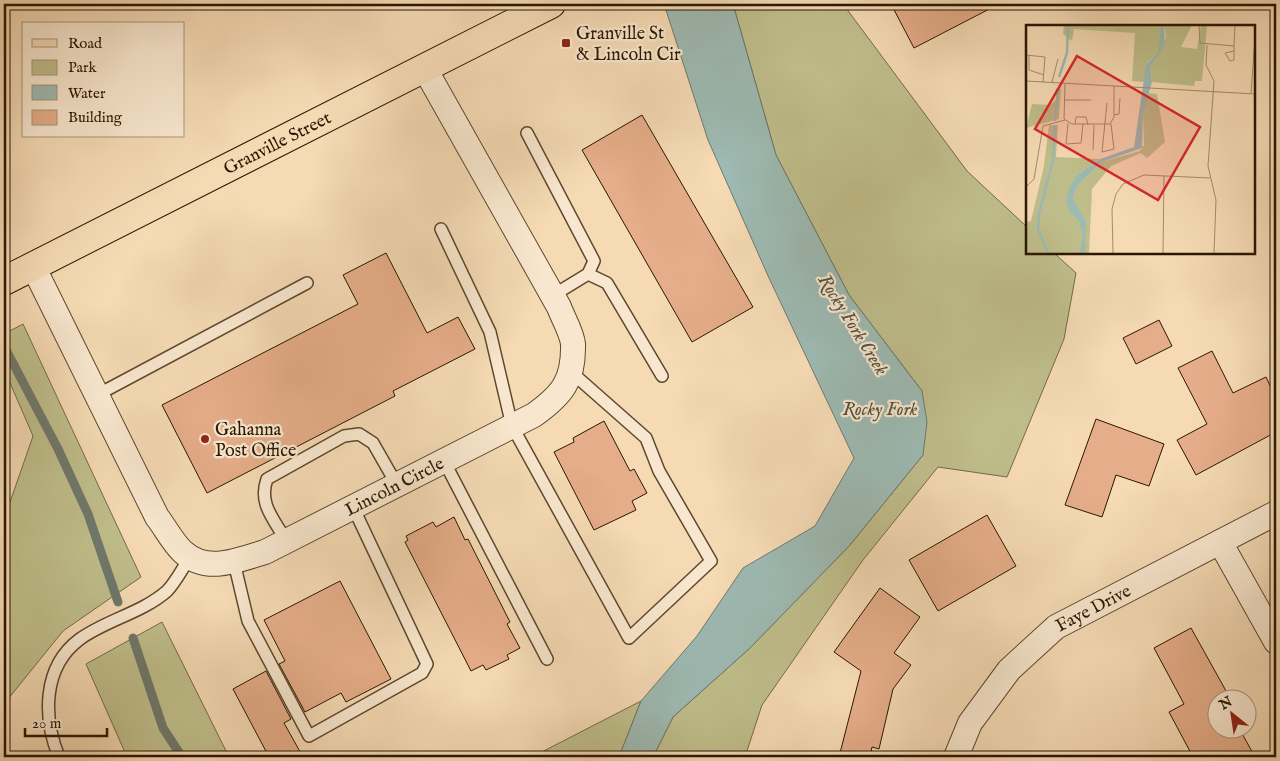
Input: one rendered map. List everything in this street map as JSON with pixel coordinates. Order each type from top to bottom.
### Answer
[{"type":"main road","name":"Granville Street","points":[[4,281],[551,4]]},
{"type":"street","name":"Lincoln Circle","points":[[33,266],[157,516],[183,552],[201,562],[223,565],[265,552],[287,542],[512,426],[553,401],[568,383],[573,343],[552,296],[425,69]]},
{"type":"street","name":"Faye Drive","points":[[956,757],[970,723],[1009,670],[1056,627],[1276,513]]},
{"type":"street","points":[[1220,542],[1276,642]]},
{"type":"lane","points":[[527,133],[594,261],[588,274],[552,296]]},
{"type":"lane","points":[[441,229],[490,332],[512,426],[629,638],[711,561],[660,471],[646,438],[570,371]]},
{"type":"lane","points":[[588,274],[607,283],[662,376]]},
{"type":"lane","points":[[97,395],[307,283]]},
{"type":"lane","points":[[287,542],[266,505],[262,492],[267,479],[344,436],[359,434],[373,443],[397,484]]},
{"type":"lane","points":[[444,461],[547,660]]},
{"type":"lane","points":[[234,562],[248,621],[309,736],[422,673],[427,664],[353,508]]},
{"type":"lane","points":[[59,757],[54,745],[47,701],[56,666],[80,639],[133,612],[167,590],[191,556]]},
{"type":"green space","points":[[733,4],[843,4],[967,171],[1026,226],[1026,254],[1055,254],[1076,273],[1064,339],[1007,477],[938,467],[863,560],[762,705],[745,757],[653,757],[673,717],[750,648],[850,545],[923,455],[922,391],[849,295],[776,155]]},
{"type":"green space","points":[[23,324],[141,577],[63,631],[4,704],[4,507],[9,505],[33,436],[4,369],[4,334]]},
{"type":"green space","points":[[162,622],[229,757],[127,757],[86,664]]},
{"type":"green space","points":[[641,701],[619,757],[532,757]]},
{"type":"water","name":"Rocky Fork","points":[[664,4],[733,4],[776,155],[849,295],[922,391],[927,422],[923,455],[850,545],[750,648],[673,717],[653,757],[619,757],[641,701],[697,636],[743,568],[815,526],[854,458],[769,278],[708,140]]},
{"type":"building","points":[[891,4],[999,4],[914,48]]},
{"type":"building","points":[[642,115],[753,307],[692,342],[582,150]]},
{"type":"building","points":[[386,253],[427,333],[458,317],[475,349],[393,391],[395,396],[207,493],[162,405],[358,304],[343,275]]},
{"type":"building","points":[[1159,320],[1172,346],[1136,364],[1123,338]]},
{"type":"building","points":[[1212,351],[1233,393],[1266,377],[1276,398],[1276,432],[1196,475],[1177,440],[1207,424],[1178,368]]},
{"type":"building","points":[[1096,419],[1164,444],[1149,486],[1116,475],[1102,517],[1065,505]]},
{"type":"building","points":[[604,421],[630,471],[634,469],[647,493],[632,501],[636,510],[594,530],[554,452],[574,442],[573,438]]},
{"type":"building","points":[[987,515],[1016,566],[938,611],[909,560]]},
{"type":"building","points":[[454,517],[465,540],[468,539],[510,622],[507,624],[520,648],[507,655],[509,659],[486,670],[483,665],[471,671],[405,542],[408,540],[406,536],[433,522],[436,527]]},
{"type":"building","points":[[340,581],[391,679],[346,702],[341,693],[305,712],[279,664],[285,661],[264,620]]},
{"type":"building","points":[[880,588],[920,617],[894,653],[911,665],[893,689],[879,749],[872,747],[870,757],[839,757],[861,671],[834,652]]},
{"type":"building","points":[[1191,628],[1224,688],[1208,688],[1208,738],[1245,738],[1255,757],[1193,757],[1169,712],[1184,704],[1154,648]]},
{"type":"building","points":[[266,671],[291,719],[284,723],[303,757],[269,757],[233,689]]},
{"type":"waterway","points":[[4,346],[58,449],[88,514],[118,602]]},
{"type":"waterway","points":[[133,638],[163,728],[182,757]]},
{"type":"place","name":"Granville St & Lincoln Cir","points":[[566,43]]},
{"type":"place","name":"Gahanna Post Office","points":[[205,439]]},
{"type":"water label","name":"Rocky Fork Creek","points":[[854,324]]}]
